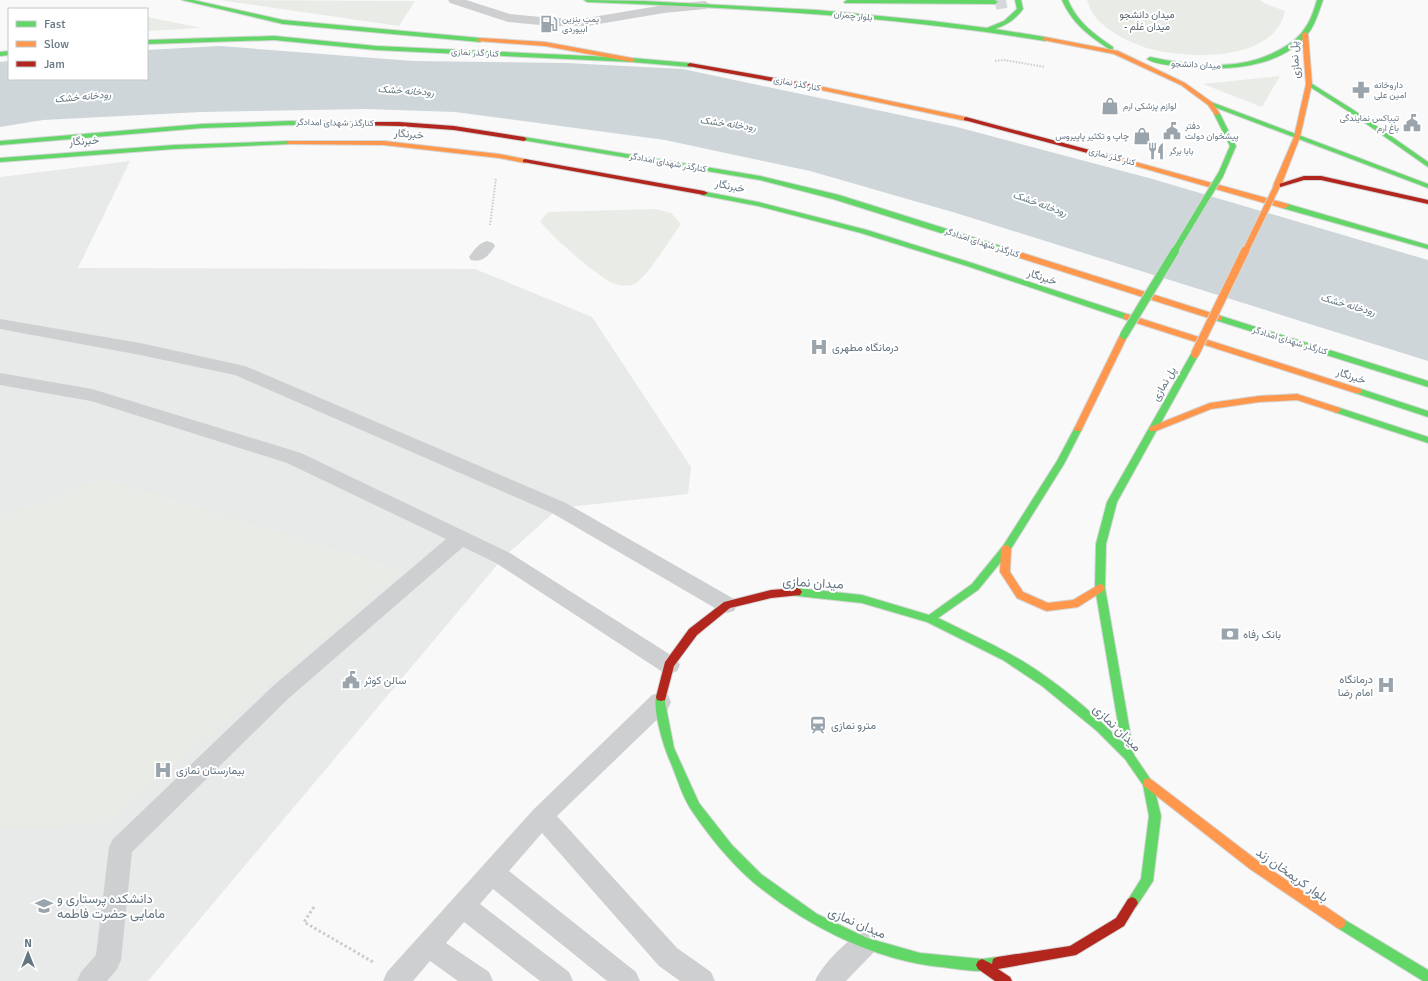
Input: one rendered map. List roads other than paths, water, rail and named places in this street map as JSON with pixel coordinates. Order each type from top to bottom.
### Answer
[{"type":"main road","points":[[185,0],[283,22],[423,36],[545,44],[632,60]]},
{"type":"main road","name":"بلوار چمران","points":[[587,0],[710,5],[829,14],[989,29],[1116,52]]},
{"type":"main road","name":"میدان دانشجو","points":[[1065,1],[1069,12],[1086,30],[1116,52],[1168,64],[1202,67],[1234,66],[1265,60],[1285,51],[1305,34],[1320,0]]},
{"type":"main road","points":[[839,1],[891,3],[995,2]]},
{"type":"main road","points":[[989,29],[1008,23],[1015,16],[1019,4]]},
{"type":"main road","name":"پل نمازی","points":[[1129,756],[1100,588],[1101,544],[1112,502],[1195,354],[1277,186],[1297,137],[1309,84],[1305,34]]},
{"type":"main road","name":"کنار گذر نمازی","points":[[148,42],[274,38],[376,48],[632,60],[689,65],[742,73],[939,112],[1179,174],[1428,247]]},
{"type":"main road","points":[[1116,52],[1184,84],[1211,104],[1428,186]]},
{"type":"main road","points":[[1309,84],[1350,110],[1428,165]]},
{"type":"main road","points":[[930,619],[975,587],[1006,549],[1061,462],[1124,335],[1221,174],[1233,146],[1227,131],[1211,104]]},
{"type":"main road","name":"کنارگذر شهدای امدادگر","points":[[0,143],[202,126],[288,123],[398,124],[454,128],[583,148],[760,178],[836,197],[1428,384]]},
{"type":"main road","name":"خبرنگار","points":[[0,160],[174,147],[270,143],[384,143],[499,156],[778,208],[874,236],[1428,414]]},
{"type":"main road","points":[[1277,186],[1304,178],[1321,178],[1428,202]]},
{"type":"main road","points":[[1153,429],[1210,406],[1258,398],[1296,398],[1428,440]]},
{"type":"main road","points":[[1006,549],[1004,572],[1020,595],[1047,607],[1075,604],[1100,588]]},
{"type":"main road","name":"میدان نمازی","points":[[797,592],[862,599],[930,619],[1007,657],[1046,683],[1101,728],[1129,756],[1148,783],[1155,816],[1148,882],[1120,922],[1072,951],[982,965],[920,959],[865,943],[813,918],[758,878],[728,849],[695,806],[670,748],[660,702],[669,665],[693,632],[727,605],[771,594],[797,592]]},
{"type":"main road","name":"بلوار کریمخان زند","points":[[1148,783],[1254,865],[1323,913],[1428,978]]},
{"type":"main road","points":[[982,965],[1006,981]]},
{"type":"lane","points":[[454,0],[508,18],[551,22],[588,22],[664,9],[710,5]]},
{"type":"lane","points":[[0,324],[140,349],[239,370],[559,508],[727,605]]},
{"type":"lane","points":[[0,379],[92,395],[294,458],[503,558],[669,665]]},
{"type":"lane","points":[[90,981],[108,960],[121,848],[281,692],[460,538]]},
{"type":"lane","points":[[400,980],[428,945],[542,816],[660,702]]},
{"type":"lane","points":[[542,816],[668,957],[702,981]]},
{"type":"lane","points":[[492,873],[626,981]]},
{"type":"lane","points":[[463,906],[560,981]]},
{"type":"lane","points":[[828,981],[865,943]]},
{"type":"lane","points":[[428,945],[480,981]]},
{"type":"water","name":"رودخانه خشک","points":[[220,46],[413,61],[567,63],[683,69],[957,127],[1149,178],[1428,260],[1428,361],[956,213],[810,171],[665,140],[455,112],[365,109],[201,112],[43,120],[0,127],[0,62],[8,61],[8,80],[148,80],[148,50]]},
{"type":"tunnel","points":[[995,2],[1006,0]]},
{"type":"place","name":"پمپ بنزین ابیوردی","points":[[549,24]]},
{"type":"place","name":"داروخانه امین علی","points":[[1361,90]]},
{"type":"place","name":"لوازم پزشکی ارم","points":[[1110,106]]},
{"type":"place","name":"تیپاکس نمایندگی باغ ارم","points":[[1412,123]]},
{"type":"place","name":"دفتر پیشخوان دولت","points":[[1172,131]]},
{"type":"place","name":"چاپ و تکثیر پاپیروس","points":[[1142,136]]},
{"type":"place","name":"بابا برگر","points":[[1156,151]]},
{"type":"place","name":"درمانگاه مطهری","points":[[819,347]]},
{"type":"place","name":"بانک رفاه","points":[[1230,634]]},
{"type":"place","name":"سالن کوثر","points":[[351,680]]},
{"type":"place","name":"درمانگاه امام رضا","points":[[1386,685]]},
{"type":"place","name":"مترو نمازی","points":[[818,725]]},
{"type":"place","name":"بیمارستان نمازی","points":[[163,770]]},
{"type":"place","name":"دانشکده پرستاری و مامایی حضرت فاطمه","points":[[44,906]]},
{"type":"district","name":"میدان دانشجو - میدان عَلَم","points":[[1147,20]]}]
